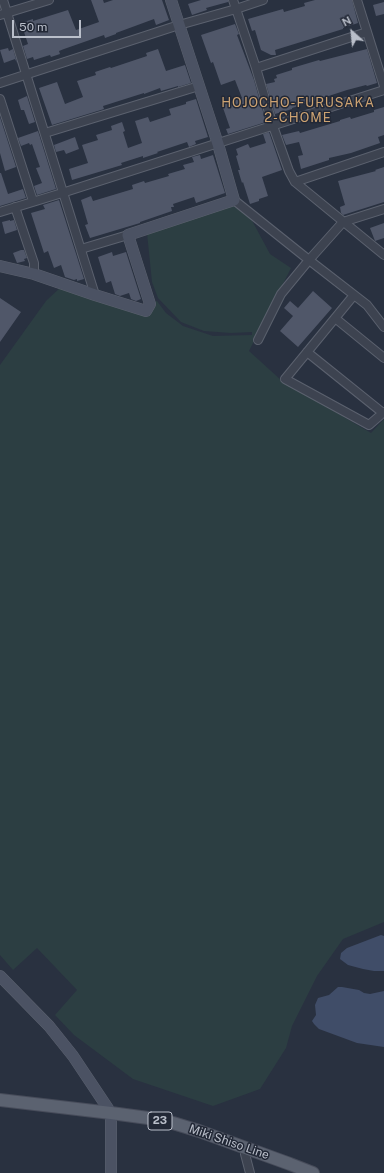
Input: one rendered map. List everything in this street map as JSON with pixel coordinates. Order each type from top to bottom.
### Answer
[{"type":"main road","name":"Miki Shiso Line","points":[[0,1100],[111,1113],[174,1123],[313,1173]]},
{"type":"street","points":[[3,0],[4,14],[26,74],[95,295]]},
{"type":"street","points":[[4,14],[49,0]]},
{"type":"street","points":[[171,0],[218,144],[234,200],[367,305],[384,327]]},
{"type":"street","points":[[233,0],[256,68],[273,126],[289,171],[295,182],[384,255]]},
{"type":"street","points":[[0,83],[179,25],[263,0]]},
{"type":"street","points":[[357,0],[384,86]]},
{"type":"street","points":[[256,68],[367,32]]},
{"type":"street","points":[[45,133],[199,86]]},
{"type":"street","points":[[0,212],[218,144],[384,90]]},
{"type":"street","points":[[0,99],[33,201]]},
{"type":"street","points":[[295,182],[384,152]]},
{"type":"street","points":[[81,249],[128,236],[234,200]]},
{"type":"street","points":[[15,207],[34,263],[34,274]]},
{"type":"street","points":[[258,340],[281,294],[343,222],[384,209]]},
{"type":"street","points":[[0,266],[34,274],[146,311],[150,304],[128,236]]},
{"type":"street","points":[[307,352],[384,413],[369,425],[285,379],[307,352],[354,295]]},
{"type":"street","points":[[335,318],[384,358]]},
{"type":"street","points":[[0,976],[54,1032],[73,1056],[111,1113],[111,1173]]},
{"type":"street","points":[[247,1148],[245,1154],[250,1173]]},
{"type":"shaded area","points":[[231,205],[249,215],[270,254],[291,268],[249,351],[281,380],[371,433],[384,419],[384,922],[343,939],[317,976],[292,1026],[286,1048],[260,1089],[213,1106],[133,1079],[74,1035],[55,1015],[77,990],[37,948],[13,970],[0,955],[0,365],[46,301],[63,285],[147,308],[157,301],[166,313],[183,326],[213,336],[252,335],[252,332],[231,333],[204,331],[181,322],[158,298],[152,282],[147,233]]},
{"type":"water","points":[[381,935],[384,936],[384,971],[374,971],[348,965],[340,959],[341,953],[347,948]]},
{"type":"water","points":[[338,987],[359,990],[370,994],[384,991],[384,1047],[357,1043],[319,1029],[314,1024],[312,1021],[316,1015],[315,1005],[318,998],[329,995]]},
{"type":"building","points":[[91,0],[103,0],[104,3],[113,0],[162,0],[169,20],[156,25],[154,19],[105,38],[104,35],[64,49],[59,51],[60,54],[51,57],[50,55],[34,60],[33,57],[27,59],[23,46],[28,44],[21,23],[33,19],[33,21],[68,10],[76,30],[99,22]]},
{"type":"building","points":[[201,0],[228,0],[228,2],[206,8],[207,10],[192,15],[188,4]]},
{"type":"building","points":[[315,0],[352,0],[358,23],[275,50],[276,55],[271,55],[261,50],[255,30],[252,31],[248,19],[283,9],[284,12],[305,6],[304,3]]},
{"type":"building","points":[[384,2],[384,14],[376,16],[373,5]]},
{"type":"building","points":[[235,24],[239,34],[237,35],[254,80],[266,122],[228,134],[226,129],[230,128],[222,105],[242,98],[235,80],[221,85],[201,35]]},
{"type":"building","points":[[8,48],[9,51],[13,49],[17,63],[15,59],[4,63],[0,50]]},
{"type":"building","points":[[158,49],[166,71],[185,65],[191,83],[161,91],[160,88],[103,106],[104,109],[52,125],[39,88],[57,82],[65,104],[83,97],[77,81],[96,75],[95,72],[147,56],[146,53]]},
{"type":"building","points":[[367,49],[377,83],[347,90],[275,114],[266,84],[275,82],[274,79],[277,78],[276,75],[292,70],[292,68],[319,60]]},
{"type":"building","points":[[27,96],[35,122],[29,124],[24,110],[21,110],[18,100]]},
{"type":"building","points":[[196,99],[208,137],[195,141],[196,144],[189,147],[187,142],[143,158],[143,156],[121,163],[122,165],[72,180],[69,169],[88,163],[82,145],[98,140],[96,135],[112,130],[111,126],[122,122],[125,131],[123,132],[128,148],[142,143],[135,121],[148,117],[150,122],[171,115],[169,109],[186,104],[186,102]]},
{"type":"building","points":[[384,107],[384,135],[378,137],[380,143],[351,153],[329,158],[329,160],[301,169],[298,156],[303,155],[299,142],[286,145],[282,135],[299,131],[300,133],[350,117],[351,119],[374,112],[374,110]]},
{"type":"building","points":[[0,117],[16,167],[5,171],[0,153]]},
{"type":"building","points":[[38,131],[56,189],[37,195],[34,186],[42,183],[36,168],[40,167],[32,144],[30,145],[29,143],[21,146],[18,138]]},
{"type":"building","points":[[269,132],[282,170],[262,177],[268,196],[250,204],[238,170],[240,170],[236,156],[238,155],[236,149],[248,144],[250,148],[266,143],[263,134]]},
{"type":"building","points":[[75,137],[79,149],[66,154],[64,150],[56,152],[54,145]]},
{"type":"building","points":[[200,155],[201,159],[213,155],[225,193],[196,203],[194,197],[173,204],[174,207],[171,207],[172,211],[140,223],[90,238],[85,225],[88,224],[81,200],[91,196],[93,201],[133,189],[132,185],[144,181],[145,183],[169,176],[168,174],[185,169],[183,165],[194,162],[192,157]]},
{"type":"building","points":[[384,167],[384,202],[343,215],[340,207],[345,205],[338,181],[376,171],[375,170]]},
{"type":"building","points":[[0,173],[8,194],[23,189],[26,198],[0,206]]},
{"type":"building","points":[[59,200],[84,279],[77,281],[77,279],[74,280],[65,277],[61,265],[54,268],[48,251],[44,253],[31,213],[45,209],[43,205]]},
{"type":"building","points":[[14,220],[17,230],[5,234],[2,222]]},
{"type":"building","points":[[384,223],[384,238],[375,241],[370,228]]},
{"type":"building","points":[[24,250],[27,258],[24,259],[25,261],[17,263],[13,253]]},
{"type":"building","points":[[112,252],[113,256],[126,252],[141,299],[136,301],[131,299],[129,293],[120,296],[115,294],[111,281],[106,283],[98,257]]},
{"type":"building","points":[[313,291],[332,308],[298,347],[280,331],[293,316],[284,308],[290,301],[298,308]]},
{"type":"building","points":[[0,298],[21,312],[0,342]]},
{"type":"district","name":"HOJOCHO-FURUSAKA 2-CHOME","points":[[298,110]]}]
